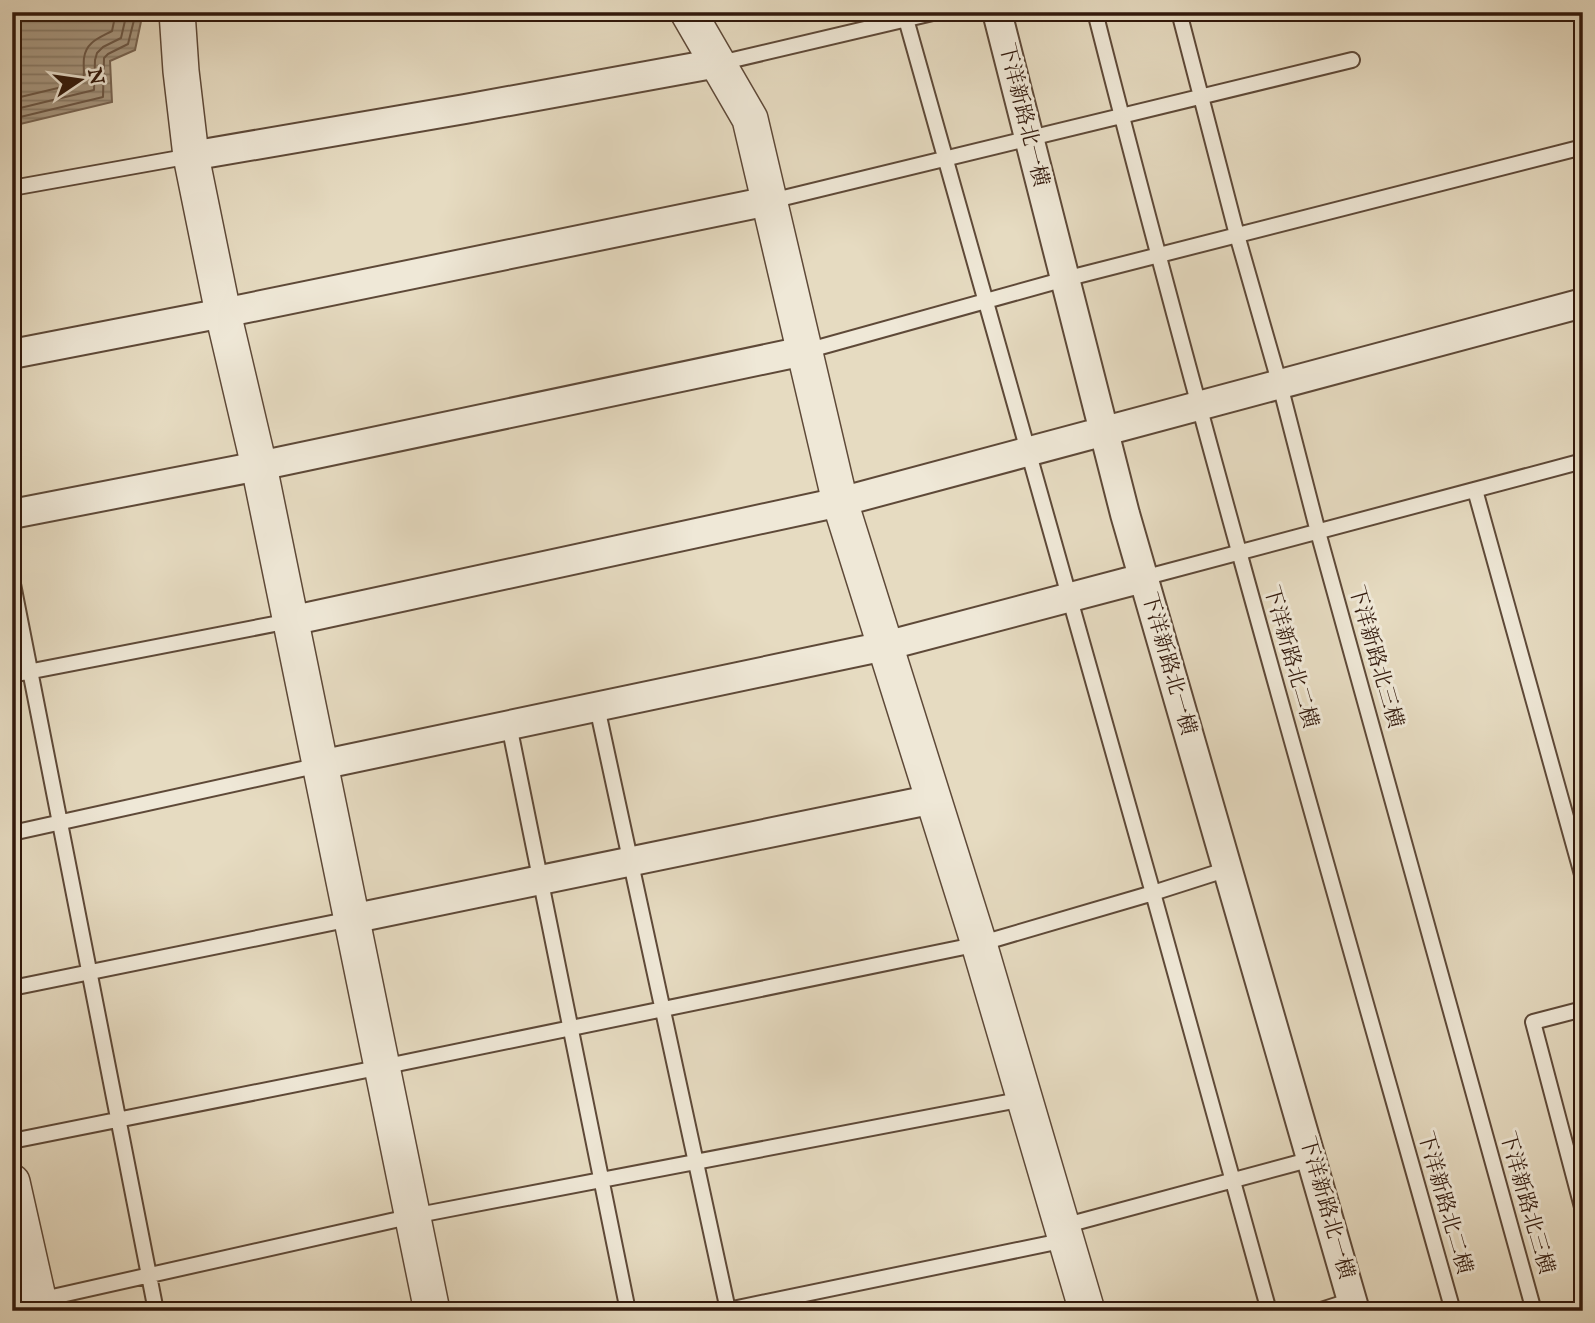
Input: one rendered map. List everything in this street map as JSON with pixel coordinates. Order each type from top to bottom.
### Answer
[{"type":"street","points":[[177,12],[191,156],[258,466],[432,1311]]},
{"type":"street","name":"下洋新路北一横","points":[[997,12],[1125,514],[1353,1306]]},
{"type":"street","points":[[695,17],[750,119],[840,502],[979,944],[1087,1311]]},
{"type":"street","points":[[191,156],[718,64]]},
{"type":"street","points":[[12,354],[769,201]]},
{"type":"street","points":[[290,621],[840,502],[1583,303]]},
{"type":"street","points":[[12,514],[258,466],[804,351]]},
{"type":"street","points":[[320,765],[885,646],[1143,578]]},
{"type":"street","points":[[351,919],[934,799]]},
{"type":"street","points":[[12,1182],[40,1305]]},
{"type":"lane","points":[[718,64],[905,16],[937,12]]},
{"type":"lane","name":"下洋新路北二横","points":[[1095,12],[1199,407],[1453,1311]]},
{"type":"lane","name":"下洋新路北三横","points":[[1179,12],[1318,532],[1534,1311]]},
{"type":"lane","points":[[905,16],[1269,1311]]},
{"type":"lane","points":[[769,201],[1352,60]]},
{"type":"lane","points":[[804,351],[1065,279],[1583,147]]},
{"type":"lane","points":[[12,188],[191,156]]},
{"type":"lane","points":[[1143,578],[1583,461]]},
{"type":"lane","points":[[1475,490],[1583,878]]},
{"type":"lane","points":[[12,579],[156,1311]]},
{"type":"lane","points":[[12,675],[290,621]]},
{"type":"lane","points":[[597,707],[726,1310],[1065,1233],[1234,1180],[1312,1159]]},
{"type":"lane","points":[[509,725],[628,1311]]},
{"type":"lane","points":[[12,832],[320,765]]},
{"type":"lane","points":[[12,1141],[979,944],[1228,869]]},
{"type":"lane","points":[[12,988],[351,919]]},
{"type":"lane","points":[[1583,1009],[1533,1022],[1583,1210]]},
{"type":"lane","points":[[40,1305],[149,1275],[412,1216],[1025,1099]]},
{"type":"lane","points":[[1318,1311],[1353,1306]]},
{"type":"water","points":[[12,12],[143,12],[135,50],[110,61],[112,102],[12,126]]}]
